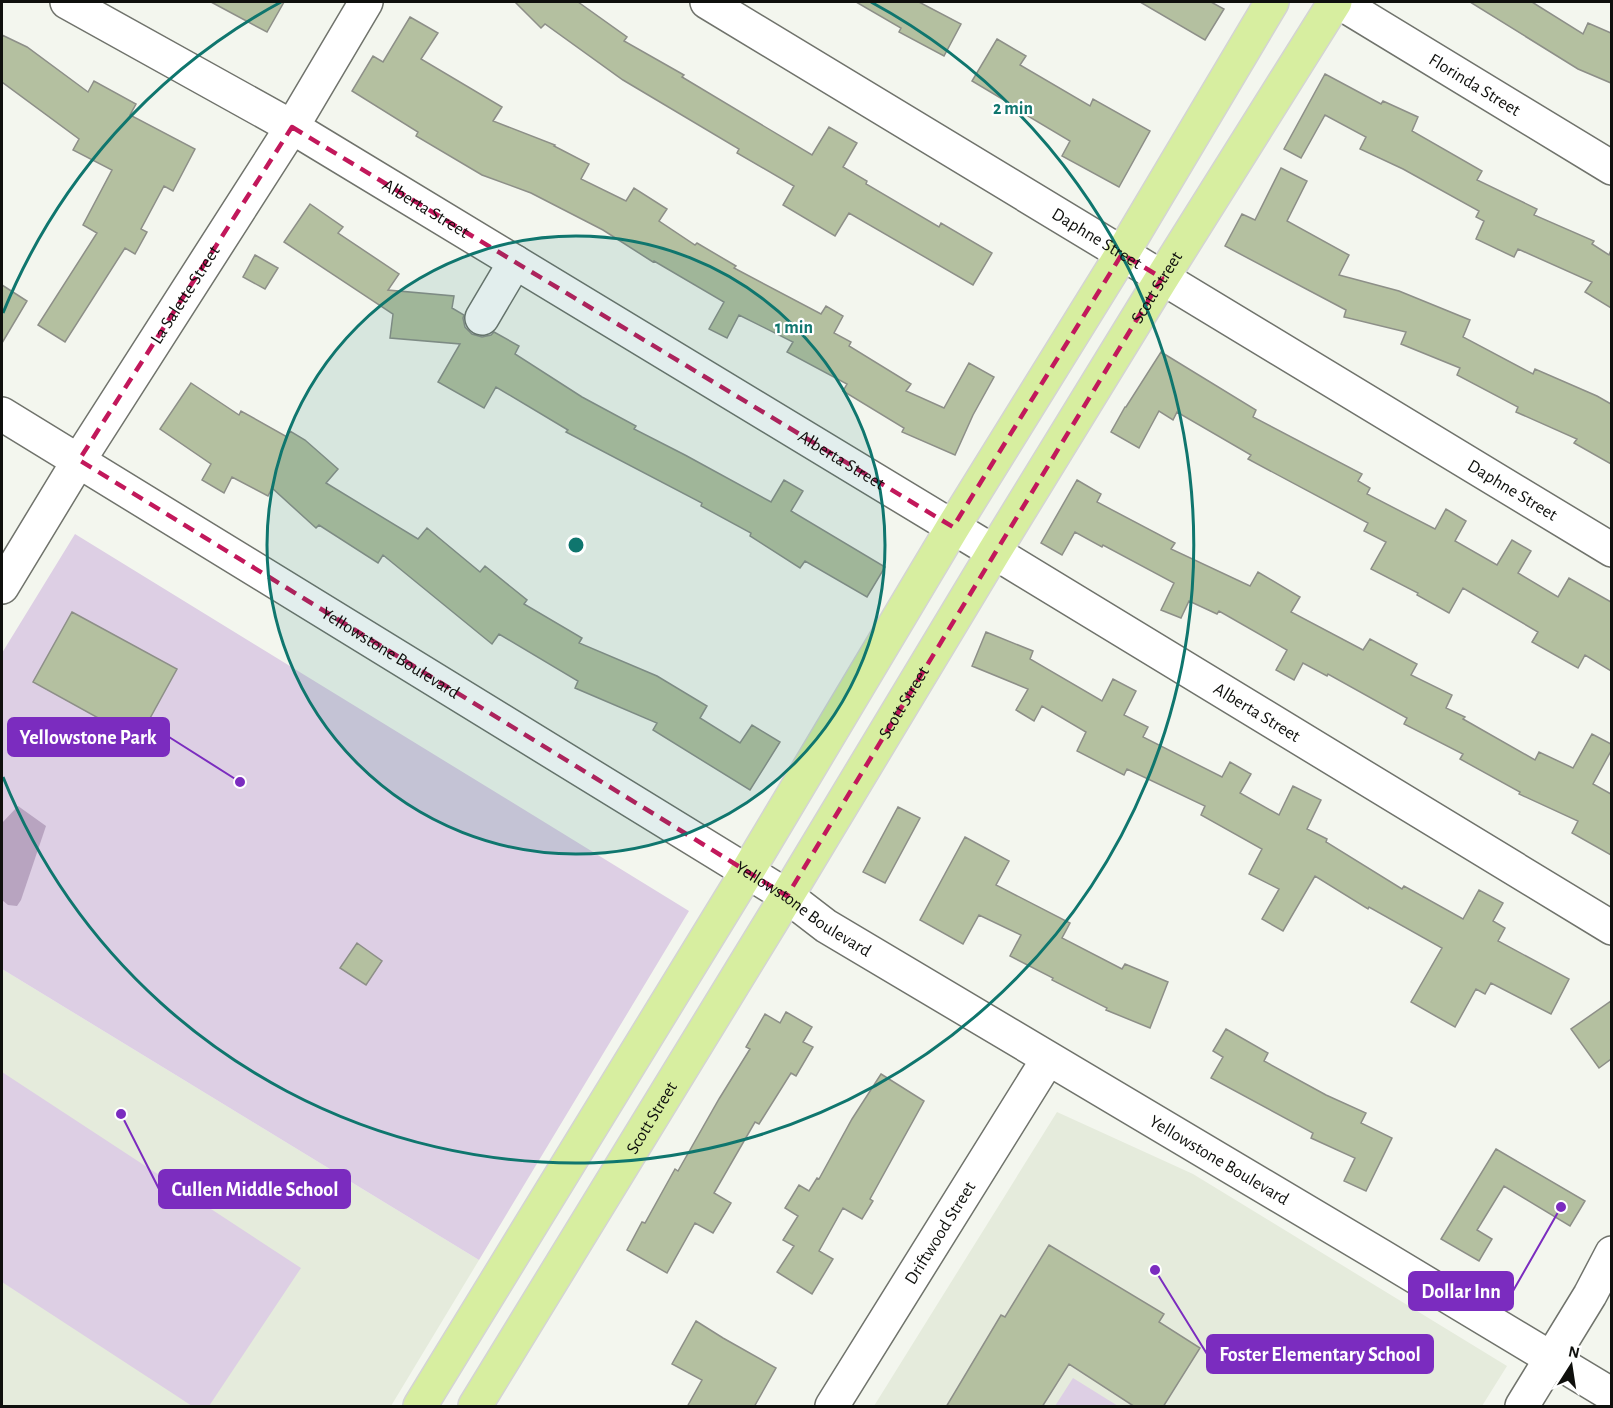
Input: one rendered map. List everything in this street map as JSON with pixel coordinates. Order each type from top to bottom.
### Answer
[{"type":"main road","points":[[420,1407],[747,872],[953,527],[1122,254],[1272,2]]},
{"type":"main road","name":"Scott Street","points":[[475,1407],[1162,278],[1337,2]]},
{"type":"main road","points":[[540,1210],[579,1236]]},
{"type":"street","name":"Alberta Street","points":[[67,2],[292,128],[1611,928]]},
{"type":"street","name":"La Salette Street","points":[[2,587],[79,460],[292,128],[366,2]]},
{"type":"street","name":"Daphne Street","points":[[707,2],[1611,550]]},
{"type":"street","name":"Florinda Street","points":[[1337,2],[1611,168]]},
{"type":"street","points":[[482,318],[515,262]]},
{"type":"street","name":"Yellowstone Boulevard","points":[[2,414],[787,896],[826,926],[1611,1395]]},
{"type":"street","name":"Driftwood Street","points":[[832,1407],[1048,1059]]},
{"type":"street","points":[[1522,1407],[1590,1295],[1611,1253]]},
{"type":"highlighted area","points":[[292,127],[953,527],[1122,254],[1162,278],[787,896],[79,460]]},
{"type":"shaded area","points":[[75,534],[689,911],[479,1260],[2,969],[2,653]]},
{"type":"shaded area","points":[[18,806],[46,826],[17,906],[8,905],[2,900],[2,823]]},
{"type":"shaded area","points":[[2,969],[479,1260],[391,1406],[2,1406]]},
{"type":"shaded area","points":[[2,1072],[301,1268],[209,1406],[192,1406],[2,1282]]},
{"type":"shaded area","points":[[1057,1112],[1193,1174],[1507,1366],[1482,1406],[874,1406]]},
{"type":"shaded area","points":[[1073,1378],[1118,1406],[1055,1406]]},
{"type":"building","points":[[211,2],[284,2],[267,32]]},
{"type":"building","points":[[515,2],[578,2],[627,37],[624,41],[684,75],[682,77],[812,155],[829,127],[857,143],[843,167],[867,181],[866,184],[939,227],[941,223],[992,253],[973,285],[849,213],[835,236],[783,205],[794,186],[737,153],[739,149],[623,80],[545,24],[541,28]]},
{"type":"building","points":[[856,2],[919,2],[961,24],[944,56],[899,32],[901,28]]},
{"type":"building","points":[[1140,2],[1211,2],[1224,9],[1205,40]]},
{"type":"building","points":[[1470,2],[1532,2],[1583,34],[1588,23],[1611,33],[1611,83],[1578,69]]},
{"type":"building","points":[[410,17],[438,33],[421,59],[502,107],[493,121],[555,145],[589,164],[581,179],[626,201],[634,188],[667,209],[659,221],[695,245],[697,243],[736,266],[734,268],[821,314],[826,306],[843,316],[834,333],[851,342],[849,346],[911,384],[906,391],[944,408],[969,363],[994,377],[955,455],[902,432],[904,428],[843,391],[847,384],[787,352],[793,342],[739,315],[727,338],[709,329],[724,302],[653,262],[603,230],[531,193],[482,175],[416,136],[418,132],[352,91],[373,56],[383,62]]},
{"type":"building","points":[[2,35],[27,47],[88,92],[94,81],[136,104],[130,115],[195,149],[173,191],[164,186],[141,229],[147,232],[135,254],[125,248],[65,342],[38,325],[97,233],[83,225],[112,170],[73,150],[79,139],[2,82]]},
{"type":"building","points":[[997,39],[1026,56],[1020,65],[1090,106],[1093,99],[1150,131],[1119,187],[1062,156],[1070,141],[972,81]]},
{"type":"building","points":[[1325,74],[1381,104],[1383,101],[1418,117],[1412,131],[1482,171],[1477,180],[1537,209],[1534,215],[1594,241],[1592,244],[1609,255],[1611,250],[1611,308],[1585,292],[1592,282],[1518,249],[1514,257],[1476,239],[1484,221],[1476,217],[1479,211],[1403,169],[1360,149],[1366,137],[1325,115],[1301,158],[1284,149]]},
{"type":"building","points":[[1281,168],[1307,181],[1287,221],[1349,255],[1339,275],[1399,291],[1470,320],[1463,337],[1533,374],[1535,369],[1611,404],[1611,464],[1574,443],[1577,439],[1516,412],[1518,407],[1457,375],[1460,368],[1401,344],[1406,332],[1344,317],[1346,310],[1225,246],[1242,214],[1255,220]]},
{"type":"building","points":[[310,204],[343,227],[338,233],[399,274],[388,290],[454,296],[452,308],[464,315],[465,327],[472,334],[482,337],[494,332],[519,346],[515,354],[582,397],[636,426],[634,429],[771,502],[784,480],[803,491],[791,511],[885,567],[867,597],[805,561],[800,568],[750,536],[751,533],[701,506],[702,503],[566,432],[568,430],[496,387],[484,408],[438,382],[460,344],[390,338],[393,314],[284,242]]},
{"type":"building","points":[[255,255],[278,268],[265,289],[243,277]]},
{"type":"building","points":[[2,285],[27,301],[2,343]]},
{"type":"building","points":[[1161,352],[1256,410],[1253,417],[1362,474],[1358,481],[1370,488],[1367,494],[1435,529],[1446,509],[1466,521],[1455,541],[1497,565],[1512,540],[1531,551],[1518,573],[1558,597],[1569,578],[1611,602],[1611,671],[1585,655],[1578,668],[1532,642],[1538,632],[1463,588],[1449,613],[1417,595],[1418,593],[1371,569],[1386,542],[1364,531],[1368,523],[1248,459],[1251,455],[1177,412],[1173,420],[1159,411],[1139,448],[1111,432]]},
{"type":"building","points":[[191,383],[239,415],[241,411],[287,437],[290,431],[305,440],[338,469],[326,483],[418,539],[427,528],[480,572],[485,566],[527,600],[524,604],[582,638],[579,643],[657,676],[707,706],[700,718],[740,743],[752,725],[780,742],[750,790],[653,730],[657,723],[575,688],[578,681],[499,634],[492,644],[383,555],[378,563],[319,525],[316,528],[272,488],[268,496],[232,477],[224,493],[202,480],[211,464],[160,429]]},
{"type":"building","points":[[1077,480],[1101,494],[1097,502],[1175,543],[1171,549],[1250,586],[1258,572],[1300,597],[1291,612],[1363,650],[1370,639],[1417,664],[1411,675],[1452,695],[1446,708],[1465,717],[1463,719],[1535,760],[1539,752],[1573,768],[1592,734],[1611,744],[1611,751],[1593,784],[1611,794],[1611,855],[1572,833],[1578,821],[1519,794],[1520,792],[1460,759],[1463,754],[1404,724],[1407,718],[1328,674],[1327,676],[1303,663],[1294,680],[1276,670],[1287,650],[1219,611],[1217,614],[1189,601],[1181,618],[1161,610],[1174,583],[1075,532],[1062,555],[1041,543]]},
{"type":"building","points":[[72,612],[177,669],[138,740],[33,682]]},
{"type":"building","points":[[986,632],[1033,651],[1030,659],[1102,701],[1113,679],[1136,691],[1124,715],[1148,727],[1143,737],[1222,777],[1230,762],[1251,774],[1240,793],[1279,815],[1293,786],[1321,800],[1307,829],[1327,839],[1326,842],[1402,889],[1404,886],[1463,919],[1479,890],[1503,903],[1493,921],[1505,928],[1498,941],[1569,979],[1551,1014],[1491,983],[1485,994],[1476,989],[1455,1027],[1411,1002],[1442,948],[1369,907],[1368,909],[1315,876],[1283,931],[1262,919],[1279,889],[1249,874],[1262,849],[1201,815],[1205,806],[1127,769],[1124,775],[1077,751],[1086,732],[1042,706],[1034,721],[1016,710],[1028,689],[972,666]]},
{"type":"building","points":[[898,807],[920,818],[885,883],[863,872]]},
{"type":"building","points":[[965,837],[1009,861],[996,885],[1070,923],[1062,938],[1122,969],[1125,964],[1168,982],[1150,1028],[1106,1010],[1107,1008],[1010,956],[1021,935],[979,915],[963,944],[920,920]]},
{"type":"building","points":[[357,943],[382,961],[366,985],[340,968]]},
{"type":"building","points":[[1611,1001],[1611,1059],[1599,1068],[1571,1029]]},
{"type":"building","points":[[786,1012],[812,1027],[803,1042],[813,1047],[796,1076],[791,1073],[759,1124],[755,1122],[714,1193],[731,1203],[713,1233],[695,1223],[667,1273],[627,1250],[675,1169],[678,1171],[750,1049],[746,1047],[765,1014],[780,1023]]},
{"type":"building","points":[[1226,1029],[1268,1053],[1264,1061],[1326,1095],[1366,1113],[1361,1123],[1392,1138],[1366,1191],[1344,1181],[1355,1158],[1311,1138],[1313,1133],[1211,1078],[1223,1057],[1213,1051]]},
{"type":"building","points":[[881,1074],[924,1101],[870,1199],[873,1201],[862,1219],[843,1208],[819,1251],[833,1259],[812,1294],[777,1272],[794,1246],[783,1240],[798,1216],[785,1208],[799,1185],[809,1191],[817,1178],[819,1179],[852,1119]]},
{"type":"building","points":[[1496,1149],[1585,1201],[1570,1226],[1504,1186],[1477,1230],[1492,1239],[1479,1261],[1441,1239]]},
{"type":"building","points":[[1049,1245],[1164,1314],[1159,1322],[1200,1348],[1163,1407],[1135,1407],[1069,1364],[1042,1407],[946,1407],[1001,1315],[1005,1317]]},
{"type":"building","points":[[696,1321],[776,1368],[754,1407],[687,1407],[702,1380],[672,1364]]},
{"type":"place","name":"Yellowstone Park","points":[[240,782]]},
{"type":"place","name":"Cullen Middle School","points":[[121,1114]]},
{"type":"place","name":"Dollar Inn","points":[[1561,1207]]},
{"type":"place","name":"Foster Elementary School","points":[[1155,1270]]}]
